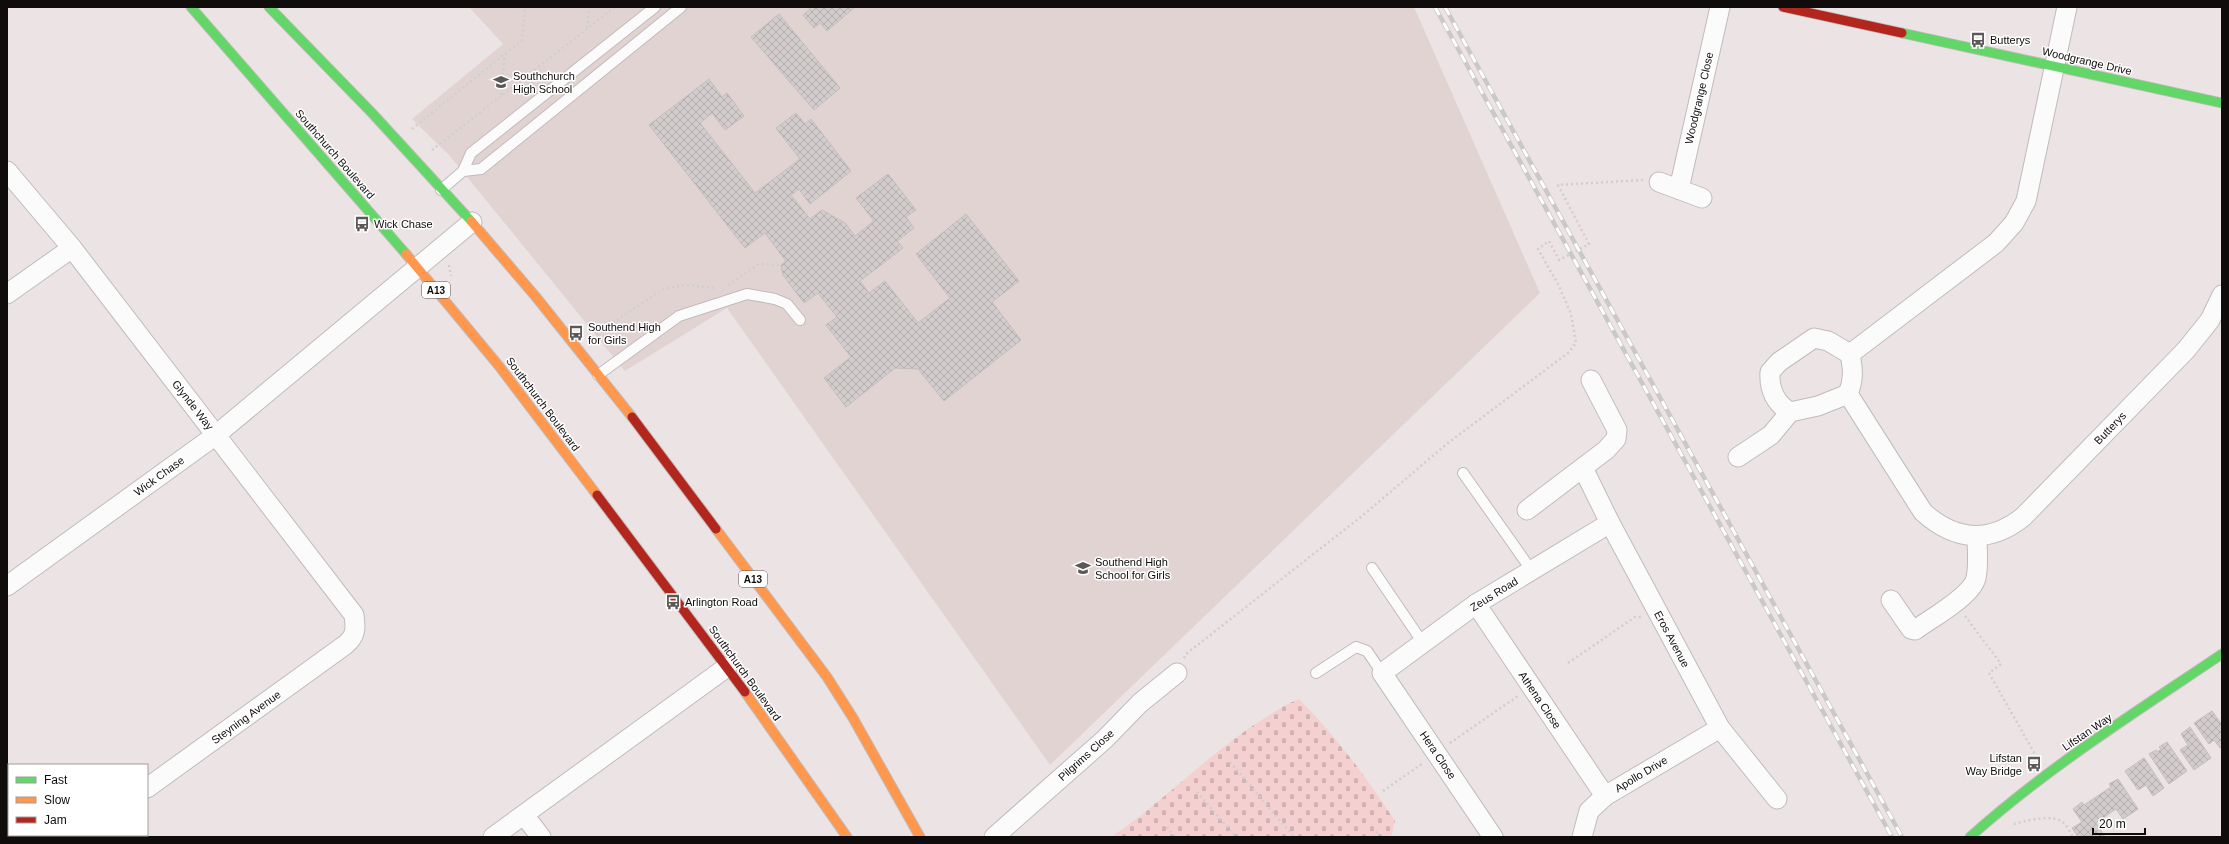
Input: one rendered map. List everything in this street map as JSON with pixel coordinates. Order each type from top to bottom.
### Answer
[{"type":"main road","name":"Southchurch Boulevard","points":[[192,7],[418,268],[499,366],[726,667],[848,837]]},
{"type":"main road","name":"A13","points":[[269,7],[418,162],[441,190],[472,222],[577,348],[827,677],[853,718],[920,837]]},
{"type":"main road","name":"Woodgrange Drive","points":[[1783,7],[1835,13],[2053,65],[2222,103]]},
{"type":"main road","name":"Lifstan Way","points":[[1970,837],[1997,812],[2045,775],[2222,654]]},
{"type":"street","name":"Woodgrange Close","points":[[1679,189],[1720,7]]},
{"type":"street","points":[[1850,354],[1996,243],[2014,223],[2026,201],[2066,7]]},
{"type":"street","name":"Glynde Way","points":[[7,172],[72,248],[354,615],[356,628],[354,637],[345,646]]},
{"type":"street","points":[[1659,182],[1702,198]]},
{"type":"street","name":"Wick Chase","points":[[7,586],[216,435],[472,222]]},
{"type":"street","points":[[7,294],[72,248]]},
{"type":"street","name":"Butterys","points":[[1848,394],[1923,512],[1935,523],[1954,531],[1977,537],[1994,534],[2011,526],[2023,517],[2186,350],[2216,324],[2222,295]]},
{"type":"street","points":[[1790,412],[1782,407],[1772,394],[1769,382],[1770,372],[1779,362],[1814,338],[1828,341],[1850,354]]},
{"type":"street","points":[[1738,456],[1771,435],[1790,412],[1818,406],[1848,394],[1852,384],[1853,373],[1850,354]]},
{"type":"street","points":[[1527,510],[1583,468],[1616,439],[1617,430],[1591,380]]},
{"type":"street","name":"Eros Avenue","points":[[1583,468],[1610,523],[1720,728],[1777,799]]},
{"type":"street","name":"Zeus Road","points":[[1382,673],[1476,604],[1610,523]]},
{"type":"street","points":[[1891,600],[1911,629],[1915,630],[1954,602],[1973,586],[1976,577],[1977,537]]},
{"type":"street","name":"Athena Close","points":[[1476,604],[1605,796]]},
{"type":"street","name":"Steyning Avenue","points":[[148,787],[345,646]]},
{"type":"street","points":[[493,837],[726,667]]},
{"type":"street","name":"Pilgrims Close","points":[[994,837],[1105,739],[1140,703],[1177,673]]},
{"type":"street","name":"Hera Close","points":[[1382,673],[1493,837]]},
{"type":"street","name":"Apollo Drive","points":[[1582,837],[1589,811],[1605,796],[1720,728]]},
{"type":"street","points":[[524,815],[540,837]]},
{"type":"lane","points":[[441,190],[463,172],[471,153],[655,7]]},
{"type":"lane","points":[[463,172],[481,169],[681,7]]},
{"type":"lane","points":[[598,375],[679,316],[747,294],[775,299],[787,304],[800,320]]},
{"type":"lane","points":[[1463,473],[1532,571]]},
{"type":"lane","points":[[1372,568],[1423,643]]},
{"type":"lane","points":[[1316,673],[1356,647],[1367,651],[1382,673]]},
{"type":"path","points":[[397,140],[522,40],[525,7]]},
{"type":"path","points":[[587,28],[589,7]]},
{"type":"path","points":[[418,162],[501,95],[615,7]]},
{"type":"path","points":[[501,95],[505,54]]},
{"type":"path","points":[[1177,673],[1186,654],[1362,516],[1448,443],[1569,352],[1576,343],[1572,314],[1559,286],[1538,248],[1549,241],[1559,260],[1589,244],[1558,184],[1654,179],[1659,182]]},
{"type":"path","points":[[449,259],[451,280]]},
{"type":"path","points":[[577,348],[663,289],[686,285],[723,288],[759,264],[781,265]]},
{"type":"path","points":[[1954,602],[2001,664],[1988,673],[2036,756]]},
{"type":"path","points":[[1568,663],[1635,617],[1661,618]]},
{"type":"path","points":[[1383,791],[1532,687]]},
{"type":"path","points":[[1230,762],[1294,837]]},
{"type":"path","points":[[1197,792],[1236,837]]},
{"type":"path","points":[[1997,812],[2008,826],[2052,818],[2060,820],[2066,825],[2073,837]]},
{"type":"path","points":[[1167,827],[1175,837]]},
{"type":"path","points":[[1373,837],[1378,831]]},
{"type":"shaded area","name":"Southend High School for Girls","points":[[469,7],[1414,7],[1540,293],[1050,765],[727,308],[625,371],[450,156],[412,119],[503,44]]},
{"type":"green space","points":[[1299,699],[1350,757],[1395,821],[1390,837],[1111,837],[1148,810],[1219,750],[1238,736],[1278,710]]},
{"type":"building","points":[[808,7],[855,7],[827,31],[820,23],[814,28],[803,15],[810,9]]},
{"type":"building","points":[[779,14],[840,88],[814,110],[751,37]]},
{"type":"building","points":[[709,79],[722,97],[727,93],[744,116],[725,130],[712,113],[700,123],[755,193],[800,159],[776,128],[796,113],[805,124],[811,119],[851,171],[810,204],[799,189],[791,195],[810,219],[822,210],[845,223],[855,236],[874,221],[856,198],[888,174],[916,210],[906,217],[914,228],[897,241],[903,248],[860,281],[869,293],[885,281],[918,323],[950,298],[916,254],[966,214],[1019,281],[992,302],[1021,340],[944,401],[918,369],[895,368],[846,407],[824,378],[851,357],[826,325],[837,317],[818,293],[804,303],[783,275],[781,265],[786,261],[765,233],[745,248],[649,125]]},
{"type":"building","points":[[2212,711],[2222,725],[2222,747],[2220,748],[2214,740],[2209,744],[2194,723]]},
{"type":"building","points":[[2190,727],[2211,758],[2194,770],[2180,750],[2188,745],[2181,734]]},
{"type":"building","points":[[2167,742],[2187,771],[2169,784],[2149,754],[2156,750],[2157,752],[2161,749],[2159,747]]},
{"type":"building","points":[[2144,758],[2164,788],[2153,796],[2146,785],[2138,790],[2125,771]]},
{"type":"building","points":[[2118,779],[2138,809],[2123,819],[2116,809],[2096,823],[2105,837],[2092,837],[2091,835],[2078,837],[2072,828],[2082,822],[2073,809],[2082,802],[2084,805],[2111,787],[2109,784]]},
{"type":"railway","points":[[1435,7],[1892,837]]},
{"type":"railway","points":[[1445,7],[1902,837]]},
{"type":"traffic: fast","points":[[191,7],[406,254]]},
{"type":"traffic: fast","points":[[269,7],[372,113],[471,221]]},
{"type":"traffic: fast","points":[[1902,33],[2222,103]]},
{"type":"traffic: fast","points":[[1970,837],[2000,811],[2061,764],[2222,654]]},
{"type":"traffic: slow","points":[[471,221],[536,297],[632,417]]},
{"type":"traffic: slow","points":[[406,254],[499,366],[597,495]]},
{"type":"traffic: slow","points":[[716,529],[827,677],[853,718],[920,837]]},
{"type":"traffic: slow","points":[[745,692],[847,837]]},
{"type":"traffic: jam","points":[[1783,7],[1902,33]]},
{"type":"traffic: jam","points":[[632,417],[716,529]]},
{"type":"traffic: jam","points":[[597,495],[745,692]]},
{"type":"place","name":"Butterys","points":[[1978,40]]},
{"type":"place","name":"Southchurch High School","points":[[501,82]]},
{"type":"place","name":"Wick Chase","points":[[362,224]]},
{"type":"place","name":"Southend High for Girls","points":[[576,333]]},
{"type":"place","name":"Southend High School for Girls","points":[[1083,568]]},
{"type":"place","name":"Arlington Road","points":[[673,602]]},
{"type":"place","name":"Lifstan Way Bridge","points":[[2034,764]]}]
